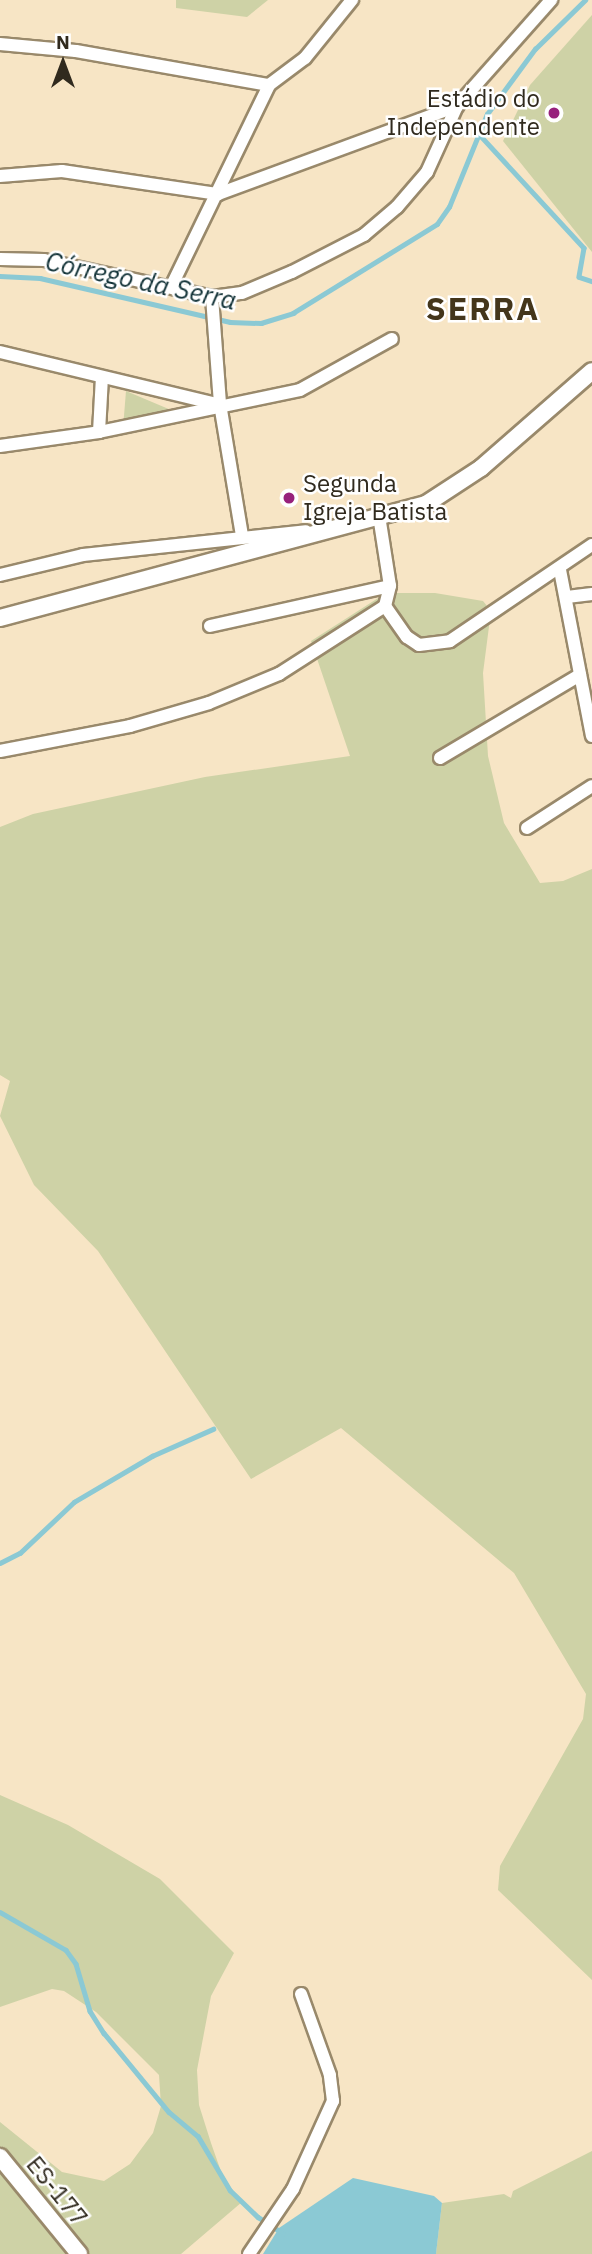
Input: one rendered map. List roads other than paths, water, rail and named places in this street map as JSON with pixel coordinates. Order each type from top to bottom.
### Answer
[{"type":"main road","points":[[0,618],[257,546],[426,504],[455,488],[592,371]]},
{"type":"main road","name":"ES-177","points":[[0,2157],[79,2254]]},
{"type":"street","points":[[337,16],[342,0]]},
{"type":"street","points":[[172,285],[269,85],[305,58],[352,0]]},
{"type":"street","points":[[0,259],[44,260],[172,285],[212,297],[242,293],[364,235],[397,208],[427,172],[457,106],[551,0]]},
{"type":"street","points":[[0,44],[76,51],[269,85]]},
{"type":"street","points":[[0,176],[62,172],[218,194],[457,106]]},
{"type":"street","points":[[212,297],[220,404],[242,536]]},
{"type":"street","points":[[0,446],[99,432],[220,404],[300,390],[392,339]]},
{"type":"street","points":[[0,352],[220,404]]},
{"type":"street","points":[[99,432],[102,377]]},
{"type":"street","points":[[0,751],[130,726],[209,703],[279,674],[385,606],[390,586],[379,516]]},
{"type":"street","points":[[0,575],[83,555],[242,536],[323,530]]},
{"type":"street","points":[[385,606],[407,638],[419,645],[450,641],[560,570],[592,545]]},
{"type":"street","points":[[560,570],[592,736]]},
{"type":"street","points":[[210,626],[390,586]]},
{"type":"street","points":[[567,597],[592,594]]},
{"type":"street","points":[[440,758],[580,675]]},
{"type":"street","points":[[527,828],[592,786]]},
{"type":"street","points":[[249,2254],[293,2189],[333,2101],[330,2075],[301,1994]]},
{"type":"water","points":[[353,2178],[434,2196],[442,2203],[436,2254],[263,2254],[279,2228]]},
{"type":"waterway","name":"Córrego da Serra","points":[[0,276],[40,278],[230,322],[261,323],[293,313],[437,224],[449,207],[487,114],[535,49],[585,0]]},
{"type":"waterway","points":[[478,133],[584,248],[579,277],[591,281]]},
{"type":"waterway","points":[[0,1563],[20,1553],[74,1502],[152,1456],[213,1429]]},
{"type":"waterway","points":[[0,1912],[66,1950],[76,1964],[90,2011],[104,2033],[169,2112],[198,2136],[230,2190],[258,2217],[283,2233]]},
{"type":"place","name":"Estádio do Independente","points":[[554,113]]},
{"type":"place","name":"Segunda Igreja Batista","points":[[289,498]]},
{"type":"district","name":"SERRA","points":[[483,308]]}]
